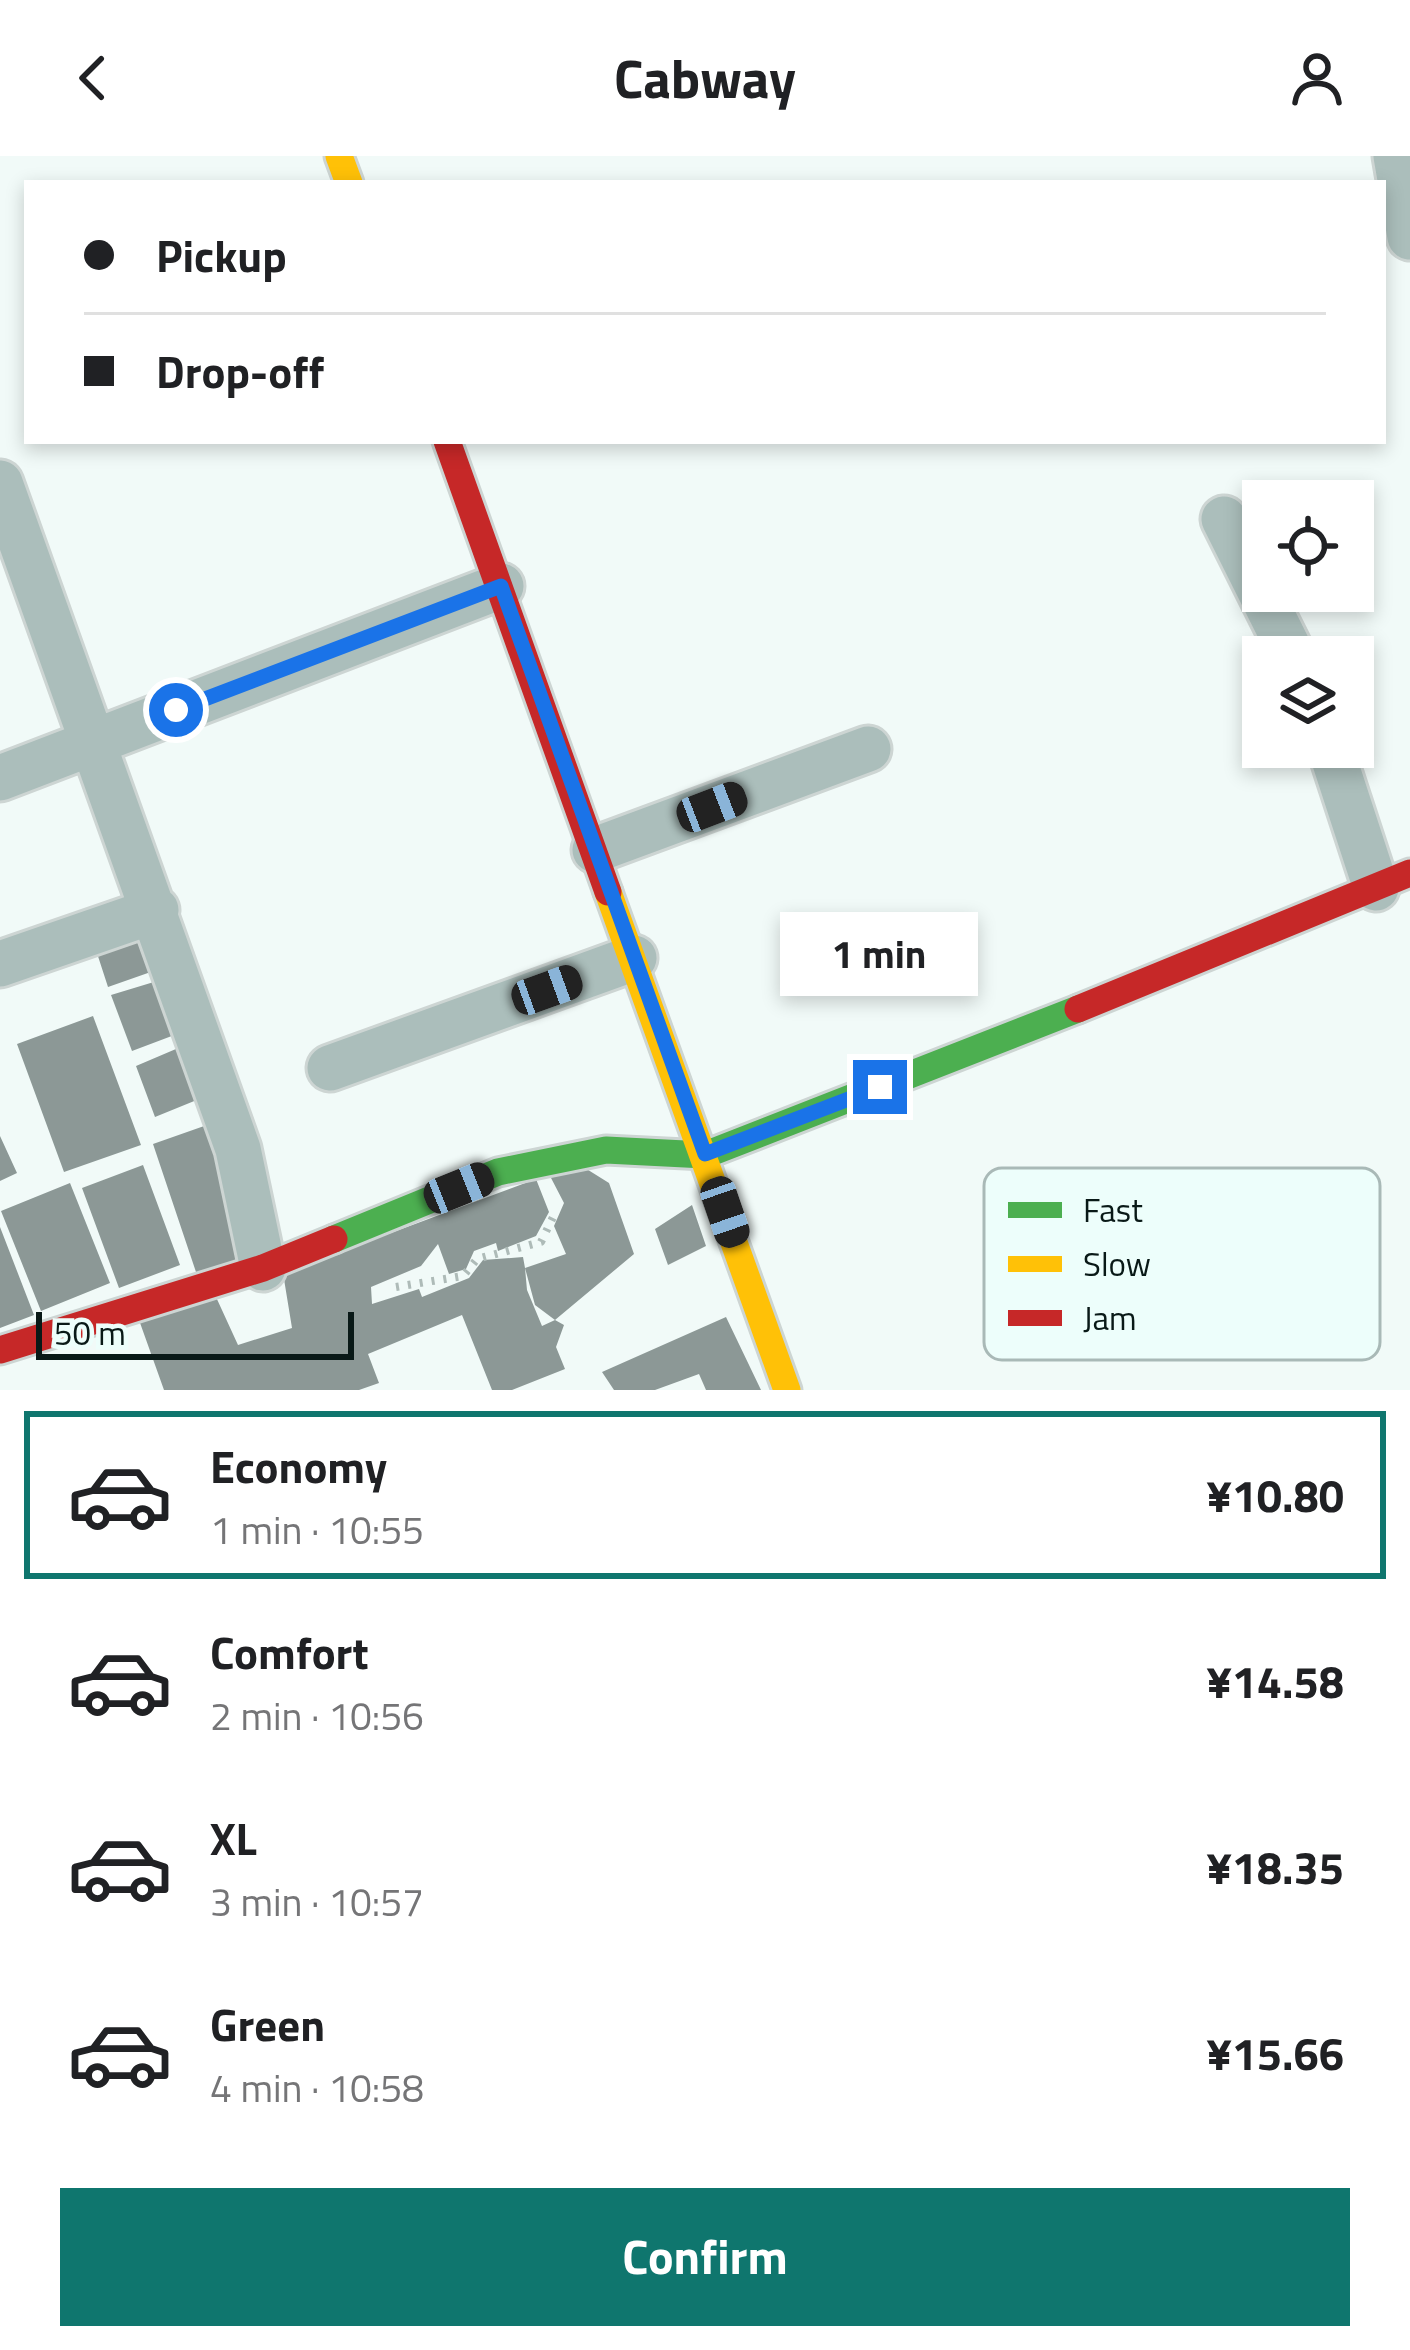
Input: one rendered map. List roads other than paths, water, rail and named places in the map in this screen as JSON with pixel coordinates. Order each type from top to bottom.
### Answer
[{"type":"street","points":[[1396,156],[1410,237]]},
{"type":"street","points":[[448,444],[787,1390]]},
{"type":"street","points":[[0,483],[238,1150],[263,1268]]},
{"type":"street","points":[[1224,519],[1283,636]]},
{"type":"street","points":[[0,778],[501,586]]},
{"type":"street","points":[[595,850],[868,748]]},
{"type":"street","points":[[0,1350],[263,1268],[498,1172],[606,1150],[705,1154],[1229,950],[1393,880],[1340,768]]},
{"type":"street","points":[[0,964],[156,910]]},
{"type":"street","points":[[330,1068],[634,958]]}]
